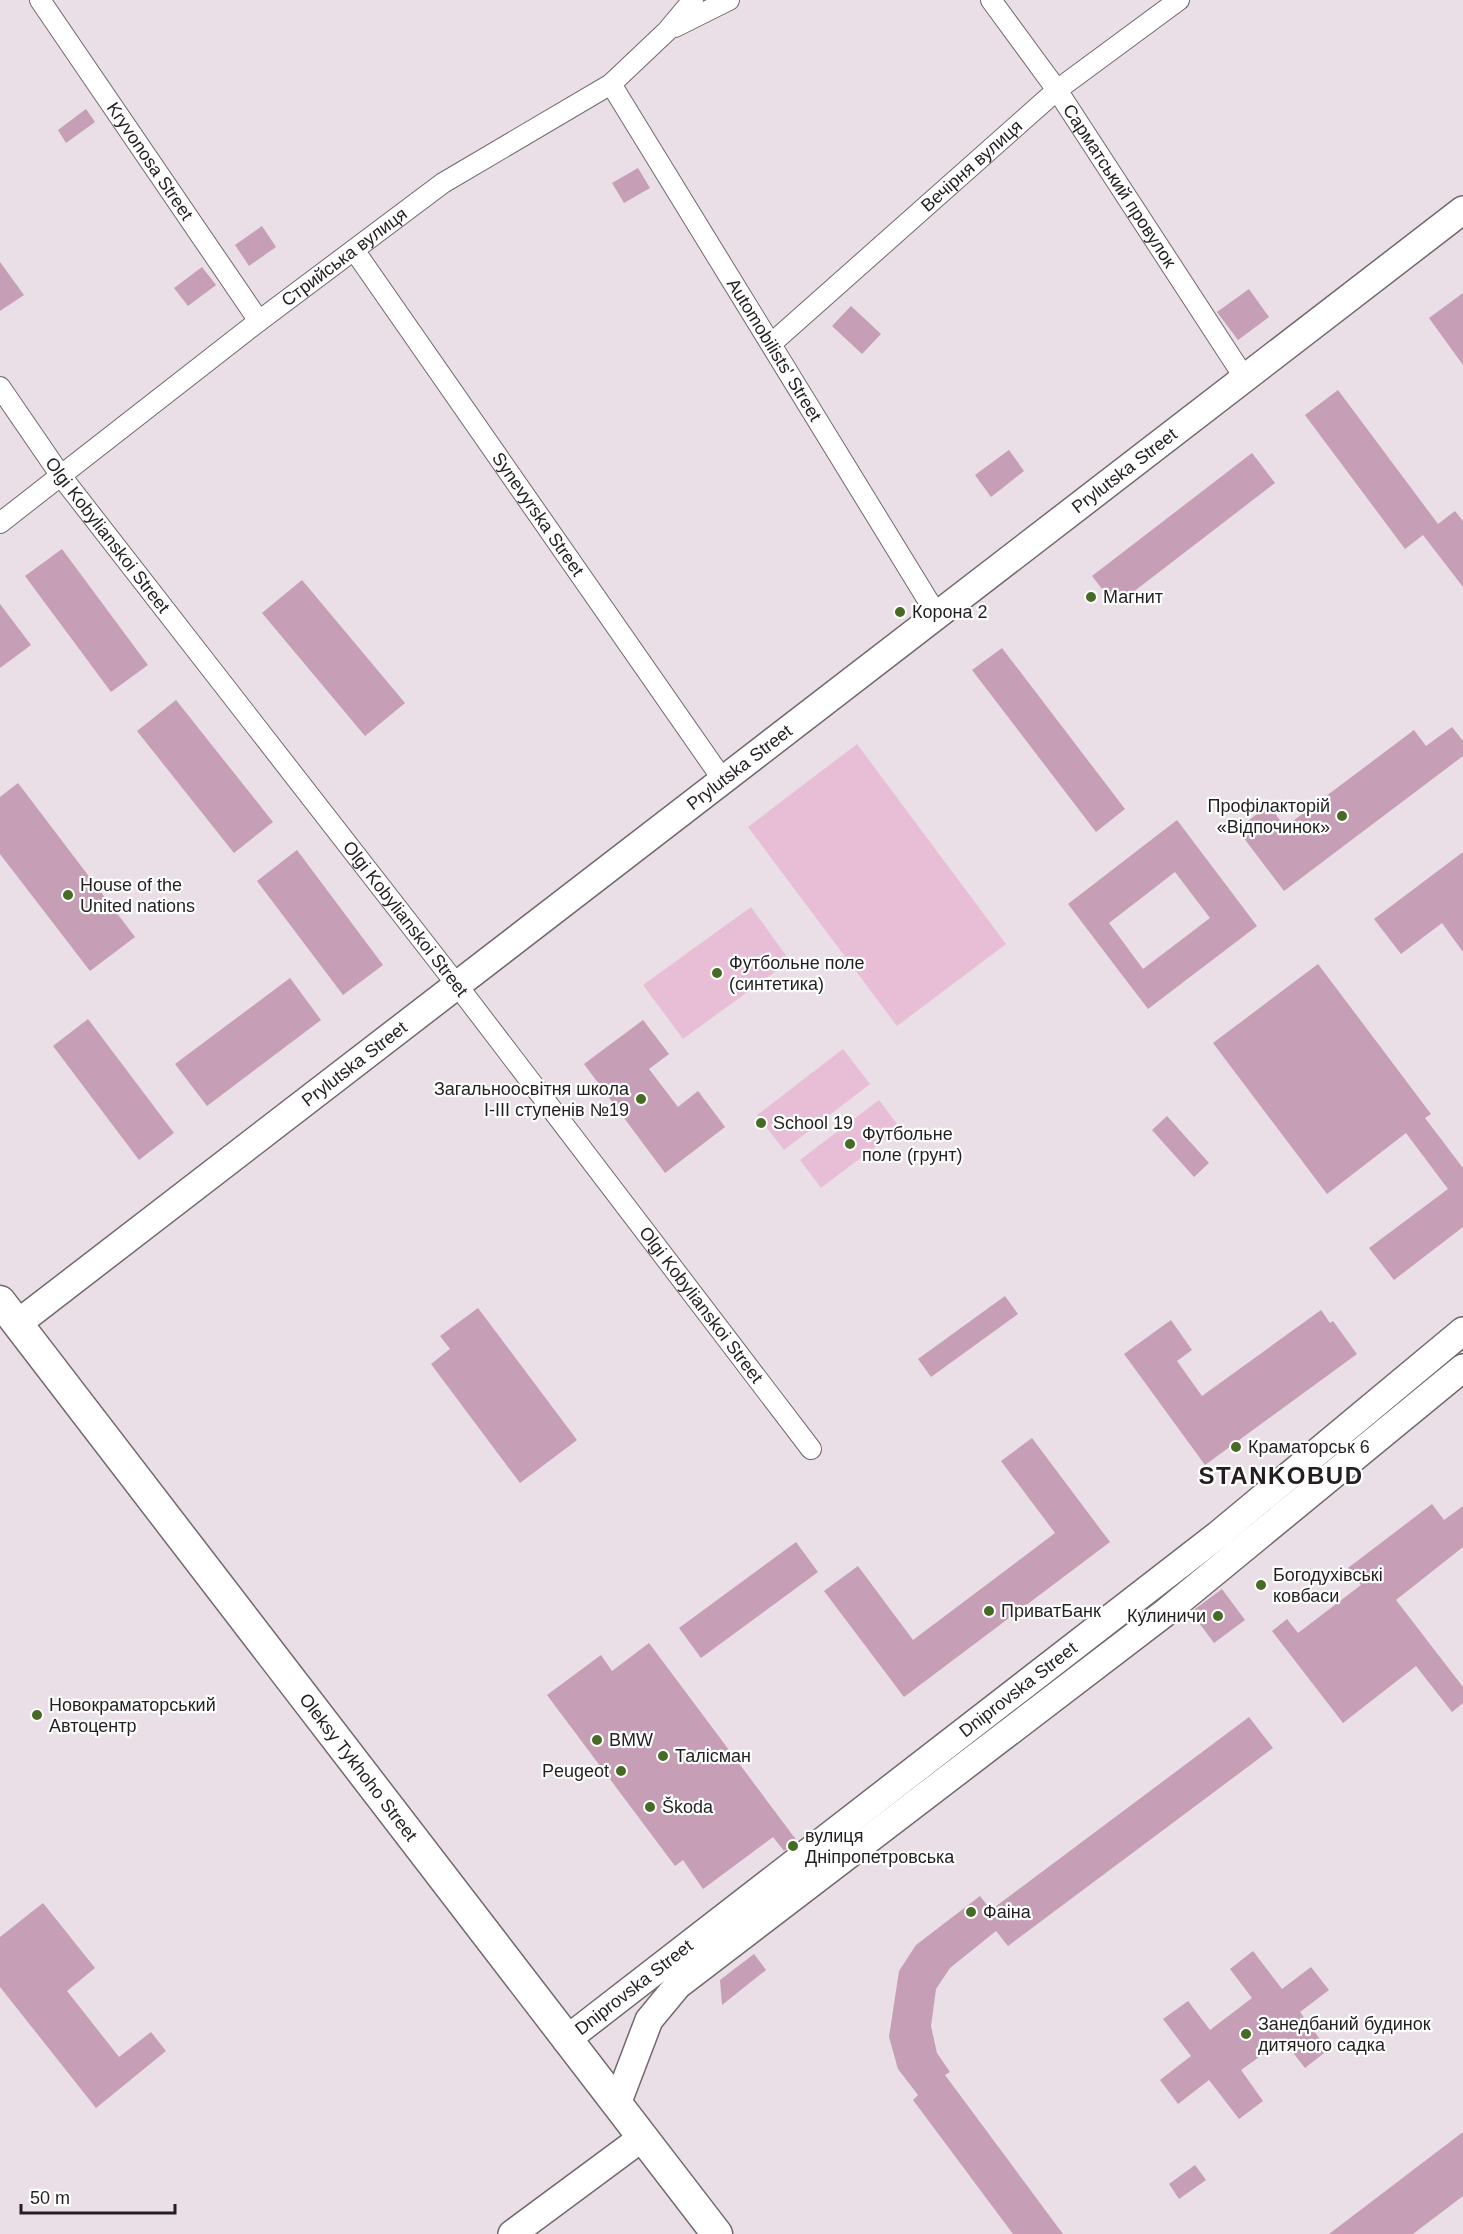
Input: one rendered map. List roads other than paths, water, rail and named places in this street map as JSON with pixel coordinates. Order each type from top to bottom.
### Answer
[{"type":"main road","name":"Oleksy Tykhoho Street","points":[[8,1312],[717,2234]]},
{"type":"street","name":"Kryvonosa Street","points":[[40,0],[259,321]]},
{"type":"street","name":"Стрийська вулиця","points":[[0,523],[259,321],[443,183],[611,84],[667,31],[693,0]]},
{"type":"street","points":[[667,31],[729,0]]},
{"type":"street","name":"Сарматський провулок","points":[[991,0],[1057,90],[1244,377]]},
{"type":"street","name":"Вечірня вулиця","points":[[771,343],[1057,90],[1179,0]]},
{"type":"street","name":"Automobilists' Street","points":[[611,84],[937,615]]},
{"type":"street","name":"Prylutska Street","points":[[8,1312],[457,985],[1463,210]]},
{"type":"street","name":"Synevyrska Street","points":[[354,250],[723,780]]},
{"type":"street","name":"Olgi Kobylianskoi Street","points":[[0,387],[61,476],[457,985],[812,1449]]},
{"type":"street","name":"Dniprovska Street","points":[[566,2040],[1219,1534],[1463,1331]]},
{"type":"street","name":"Dniprovska Street","points":[[617,2104],[649,2020],[678,1985],[1166,1612],[1463,1368]]},
{"type":"street","points":[[512,2234],[643,2137]]},
{"type":"place","name":"Магнит","points":[[1091,597]]},
{"type":"place","name":"Корона 2","points":[[900,612]]},
{"type":"place","name":"Профілакторій «Відпочинок»","points":[[1342,816]]},
{"type":"place","name":"House of the United nations","points":[[68,895]]},
{"type":"place","name":"Футбольне поле (синтетика)","points":[[717,973]]},
{"type":"place","name":"Загальноосвітня школа І-ІІІ ступенів №19","points":[[641,1099]]},
{"type":"place","name":"School 19","points":[[761,1123]]},
{"type":"place","name":"Футбольне поле (грунт)","points":[[850,1144]]},
{"type":"place","name":"Краматорськ 6","points":[[1236,1447]]},
{"type":"place","name":"Богодухівські ковбаси","points":[[1261,1585]]},
{"type":"place","name":"ПриватБанк","points":[[989,1611]]},
{"type":"place","name":"Кулиничи","points":[[1218,1616]]},
{"type":"place","name":"Новокраматорський Автоцентр","points":[[37,1715]]},
{"type":"place","name":"BMW","points":[[597,1740]]},
{"type":"place","name":"Талісман","points":[[663,1756]]},
{"type":"place","name":"Peugeot","points":[[621,1771]]},
{"type":"place","name":"Škoda","points":[[650,1807]]},
{"type":"place","name":"вулиця Дніпропетровська","points":[[793,1846]]},
{"type":"place","name":"Фаіна","points":[[971,1912]]},
{"type":"place","name":"Занедбаний будинок дитячого садка","points":[[1246,2034]]},
{"type":"district","name":"STANKOBUD","points":[[1281,1475]]}]
